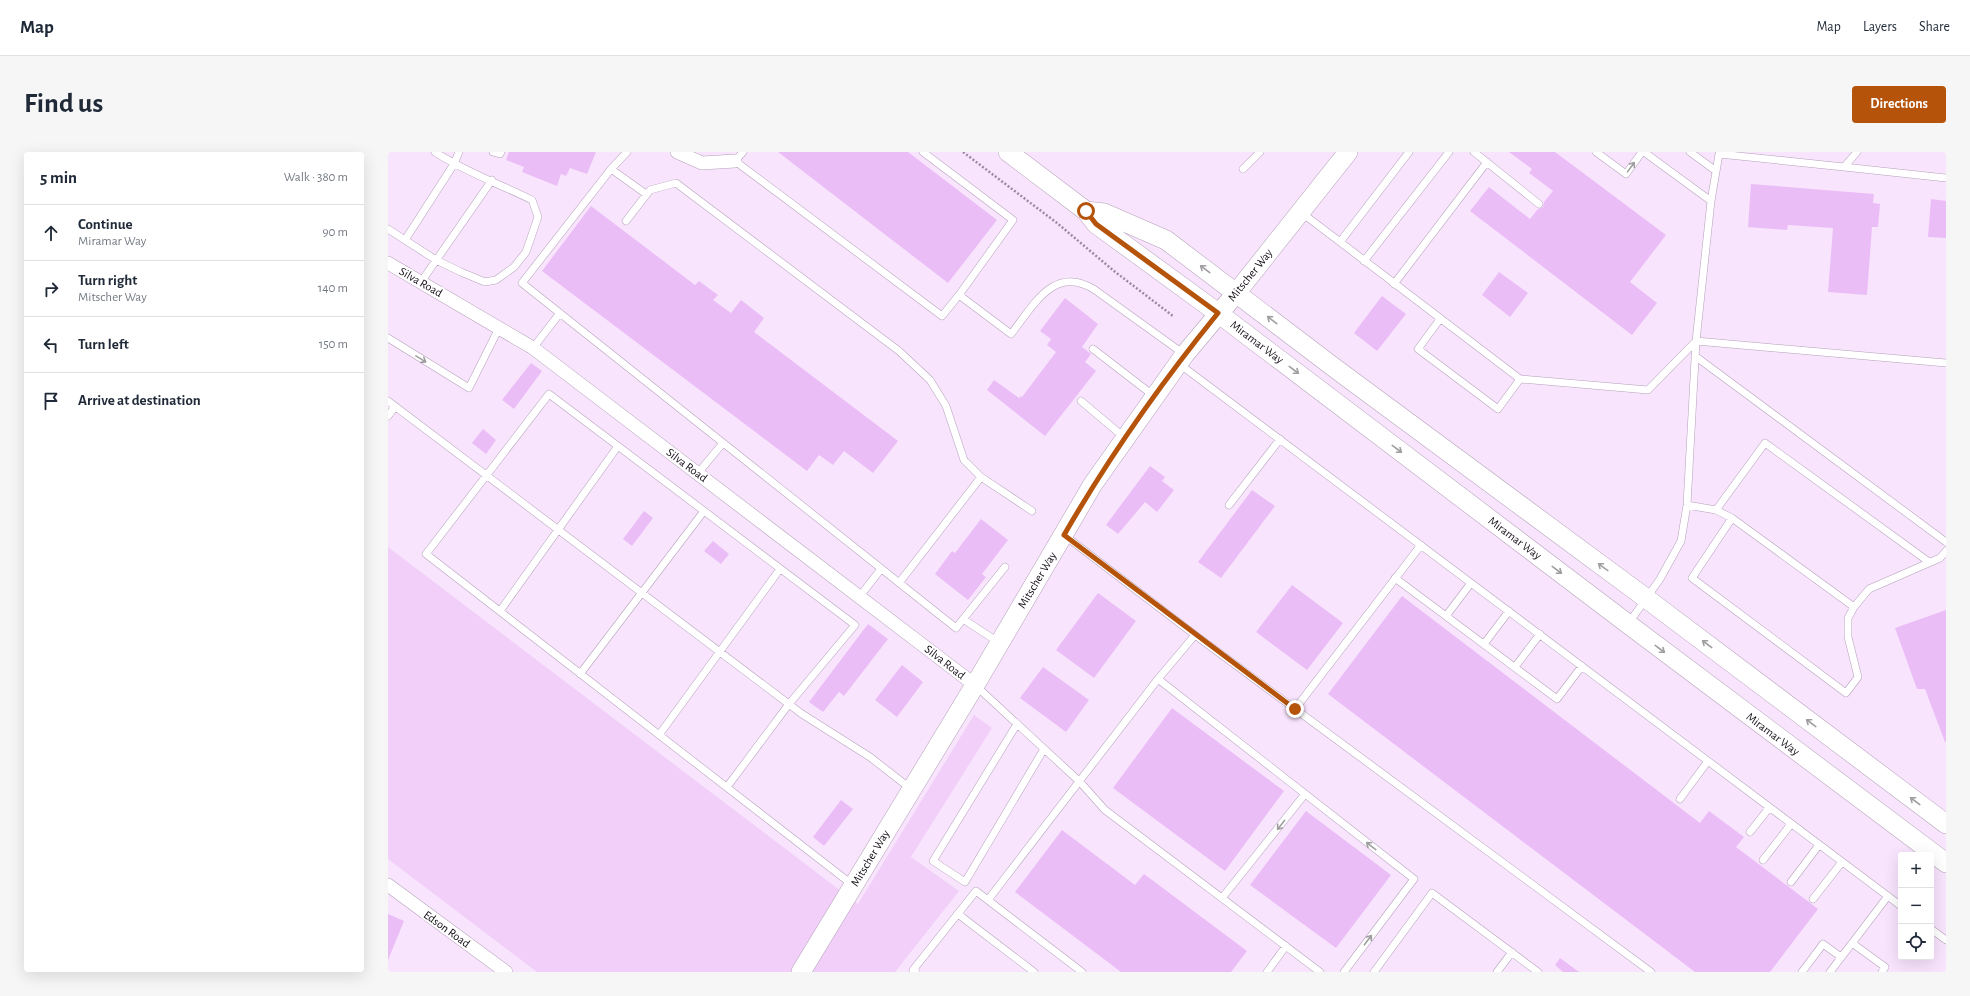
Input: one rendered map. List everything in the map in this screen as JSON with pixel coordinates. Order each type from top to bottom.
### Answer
[{"type":"main road","name":"Miramar Way","points":[[1008,152],[1086,211],[1096,224],[1218,313],[1946,863]]},
{"type":"main road","name":"Mitscher Way","points":[[801,972],[975,685],[1093,484],[1181,358],[1301,212],[1348,152]]},
{"type":"main road","name":"Miramar Way","points":[[1086,211],[1104,213],[1166,240],[1336,369],[1647,599],[1946,824]]},
{"type":"street","points":[[677,152],[702,162],[739,157]]},
{"type":"street","name":"Silva Road","points":[[388,263],[533,348],[975,685]]},
{"type":"street","name":"Edson Road","points":[[388,885],[506,972]]},
{"type":"lane","points":[[388,229],[436,260],[485,282],[496,280],[514,267],[526,252],[538,217],[532,200],[492,180],[454,164],[436,152]]},
{"type":"lane","points":[[405,240],[454,164],[459,152]]},
{"type":"lane","points":[[493,152],[500,154],[501,152]]},
{"type":"lane","points":[[628,152],[611,168],[522,283],[956,628],[1005,567]]},
{"type":"lane","points":[[739,157],[942,316],[1013,220],[923,152]]},
{"type":"lane","points":[[1243,170],[1260,152]]},
{"type":"lane","points":[[1340,242],[1409,152]]},
{"type":"lane","points":[[1364,261],[1449,152]]},
{"type":"lane","points":[[1474,152],[1539,204]]},
{"type":"lane","points":[[1596,152],[1626,174],[1643,152],[1711,201]]},
{"type":"lane","points":[[1690,152],[1716,171]]},
{"type":"lane","points":[[1844,168],[1857,152]]},
{"type":"lane","points":[[1628,624],[1647,599],[1681,541],[1686,505],[1696,341],[1711,201],[1719,153],[1844,168],[1946,178]]},
{"type":"lane","points":[[1394,284],[1487,162]]},
{"type":"lane","points":[[611,168],[646,194]]},
{"type":"lane","points":[[421,282],[492,180]]},
{"type":"lane","points":[[626,221],[650,190],[676,183],[899,351],[930,380],[946,406],[964,460],[981,477],[1032,511]]},
{"type":"lane","points":[[1301,212],[1520,379],[1648,390],[1696,341]]},
{"type":"lane","points":[[959,295],[1012,334],[1045,292],[1059,283],[1076,281],[1086,284],[1181,358],[1280,439],[1898,904]]},
{"type":"lane","points":[[533,348],[560,313]]},
{"type":"lane","points":[[1440,319],[1418,349],[1491,404],[1498,408],[1520,379]]},
{"type":"lane","points":[[388,338],[469,388],[499,328]]},
{"type":"lane","points":[[1696,341],[1946,363]]},
{"type":"lane","points":[[1093,349],[1154,396]]},
{"type":"lane","points":[[1695,356],[1946,542]]},
{"type":"lane","points":[[727,787],[789,704],[855,625],[549,394],[426,554],[854,886]]},
{"type":"lane","points":[[388,401],[642,591],[789,704],[870,757],[912,789]]},
{"type":"lane","points":[[1081,401],[1125,438]]},
{"type":"lane","points":[[388,416],[395,406]]},
{"type":"lane","points":[[1229,505],[1280,439]]},
{"type":"lane","points":[[698,473],[723,443]]},
{"type":"lane","points":[[1716,510],[1765,443],[1929,562]]},
{"type":"lane","points":[[500,611],[560,530],[618,446]]},
{"type":"lane","points":[[899,583],[981,477]]},
{"type":"lane","points":[[1686,505],[1716,510],[1732,518],[1854,607]]},
{"type":"lane","points":[[580,674],[642,591],[704,512]]},
{"type":"lane","points":[[1732,518],[1692,578],[1846,693],[1858,677],[1848,637],[1848,618],[1854,607],[1869,589],[1940,558],[1946,550]]},
{"type":"lane","points":[[1064,535],[1195,635],[1651,972]]},
{"type":"lane","points":[[1295,709],[1421,545]]},
{"type":"lane","points":[[659,735],[780,569]]},
{"type":"lane","points":[[860,596],[881,569]]},
{"type":"lane","points":[[1395,578],[1557,699],[1582,666]]},
{"type":"lane","points":[[1446,616],[1471,582]]},
{"type":"lane","points":[[1484,644],[1509,611]]},
{"type":"lane","points":[[963,619],[999,643]]},
{"type":"lane","points":[[1515,668],[1540,634]]},
{"type":"lane","points":[[988,900],[1158,679],[1195,635]]},
{"type":"lane","points":[[1158,679],[1414,879],[1345,972]]},
{"type":"lane","points":[[975,685],[1080,782],[1105,810],[1317,971]]},
{"type":"lane","points":[[1017,724],[933,861],[976,890],[1082,972]]},
{"type":"lane","points":[[965,882],[1044,749]]},
{"type":"lane","points":[[1680,799],[1708,761]]},
{"type":"lane","points":[[1222,898],[1305,794]]},
{"type":"lane","points":[[1750,832],[1769,808]]},
{"type":"lane","points":[[1763,860],[1791,824]]},
{"type":"lane","points":[[1791,882],[1819,845]]},
{"type":"lane","points":[[1813,899],[1842,862]]},
{"type":"lane","points":[[916,972],[913,970],[976,890]]},
{"type":"lane","points":[[1373,972],[1432,893],[1538,972]]},
{"type":"lane","points":[[1830,972],[1888,896]]},
{"type":"lane","points":[[958,914],[1034,972]]},
{"type":"lane","points":[[1934,931],[1946,940]]},
{"type":"lane","points":[[1852,943],[1885,967],[1882,972]]},
{"type":"lane","points":[[1802,972],[1823,944],[1841,957]]},
{"type":"lane","points":[[1267,972],[1286,946]]},
{"type":"lane","points":[[1497,972],[1512,952]]},
{"type":"path","points":[[963,152],[1057,223],[1114,271],[1173,316]]},
{"type":"shaded area","points":[[388,547],[858,904],[974,715],[992,728],[911,857],[959,891],[895,972],[537,972],[388,859]]},
{"type":"building","points":[[509,152],[596,152],[587,174],[570,168],[566,176],[561,174],[557,186],[522,172],[524,167],[506,160]]},
{"type":"building","points":[[778,152],[908,152],[997,220],[948,283]]},
{"type":"building","points":[[1509,152],[1555,152],[1666,235],[1630,282],[1657,303],[1632,335],[1470,211],[1489,187],[1530,219],[1538,209],[1543,207],[1544,202],[1553,191],[1529,173],[1532,169]]},
{"type":"building","points":[[1751,184],[1874,194],[1873,203],[1880,204],[1878,227],[1872,227],[1867,295],[1828,292],[1833,228],[1788,225],[1787,230],[1748,227]]},
{"type":"building","points":[[1931,199],[1946,201],[1946,238],[1928,237]]},
{"type":"building","points":[[591,206],[695,285],[699,281],[718,295],[713,300],[731,313],[741,300],[764,318],[754,332],[898,441],[873,473],[844,451],[833,465],[819,455],[807,471],[542,271]]},
{"type":"building","points":[[1499,272],[1528,293],[1510,317],[1482,295]]},
{"type":"building","points":[[1382,296],[1406,314],[1377,351],[1354,333]]},
{"type":"building","points":[[1065,298],[1098,324],[1082,347],[1091,354],[1085,362],[1096,371],[1045,436],[987,390],[994,380],[1019,398],[1021,396],[1022,397],[1056,352],[1047,345],[1051,339],[1040,331]]},
{"type":"building","points":[[531,363],[542,371],[514,409],[502,400]]},
{"type":"building","points":[[483,429],[496,440],[486,454],[472,443]]},
{"type":"building","points":[[1150,466],[1165,477],[1162,481],[1174,490],[1157,512],[1145,502],[1118,534],[1106,525]]},
{"type":"building","points":[[1252,490],[1275,506],[1221,578],[1198,562]]},
{"type":"building","points":[[644,511],[653,518],[632,546],[623,539]]},
{"type":"building","points":[[981,519],[1008,540],[982,574],[986,577],[968,600],[935,574],[952,551],[955,553]]},
{"type":"building","points":[[713,541],[729,554],[721,564],[704,551]]},
{"type":"building","points":[[1292,585],[1343,623],[1307,670],[1256,632]]},
{"type":"building","points":[[1098,593],[1136,621],[1094,678],[1056,650]]},
{"type":"building","points":[[1402,596],[1700,823],[1709,811],[1744,837],[1736,847],[1818,909],[1770,972],[1695,972],[1328,694]]},
{"type":"building","points":[[1946,610],[1945,742],[1925,689],[1917,689],[1895,628]]},
{"type":"building","points":[[868,624],[888,639],[844,696],[839,692],[823,712],[809,702]]},
{"type":"building","points":[[902,665],[923,682],[897,717],[875,700]]},
{"type":"building","points":[[1043,667],[1089,700],[1066,732],[1020,698]]},
{"type":"building","points":[[1172,708],[1284,791],[1225,871],[1113,788]]},
{"type":"building","points":[[841,800],[853,809],[824,846],[813,837]]},
{"type":"building","points":[[1306,811],[1391,875],[1336,948],[1250,885]]},
{"type":"building","points":[[1062,830],[1135,885],[1144,874],[1247,951],[1231,972],[1121,972],[1015,892]]},
{"type":"building","points":[[388,914],[404,921],[388,960]]},
{"type":"building","points":[[1560,958],[1579,972],[1563,972],[1555,965]]},
{"type":"route","points":[[1086,211],[1096,224],[1218,313],[1184,354],[1137,420],[1093,484],[1064,535],[1295,709]]}]
